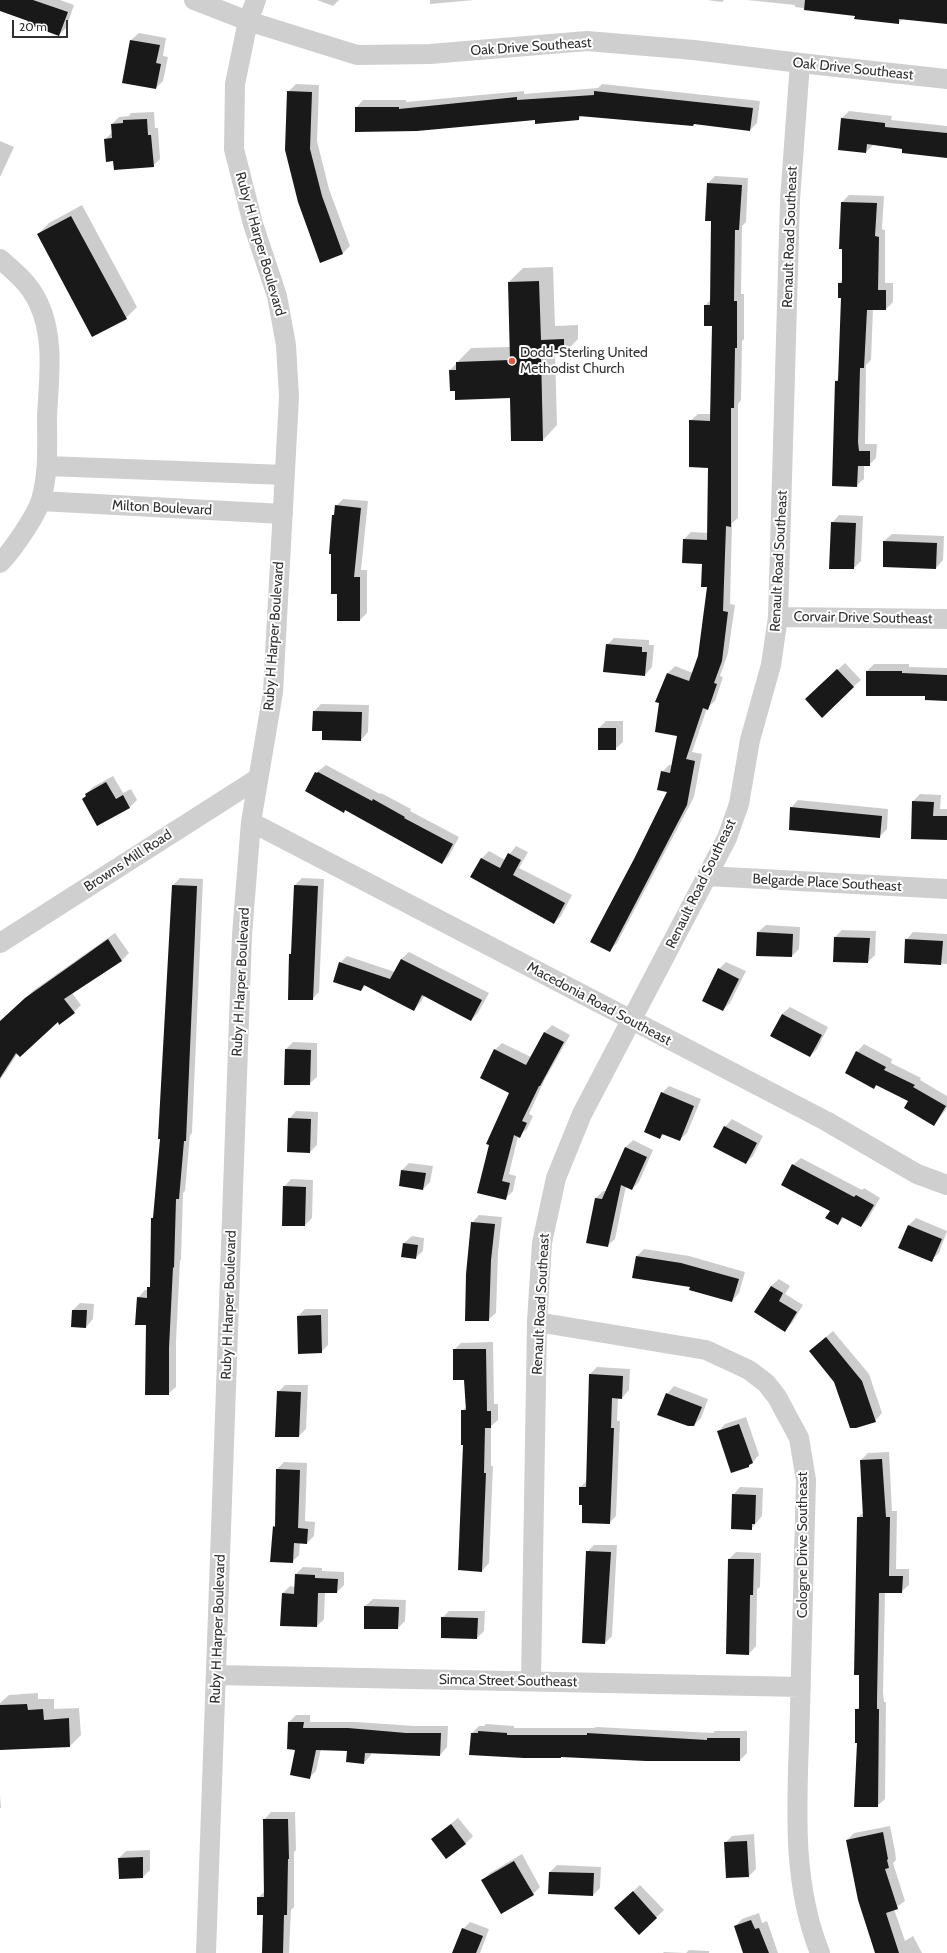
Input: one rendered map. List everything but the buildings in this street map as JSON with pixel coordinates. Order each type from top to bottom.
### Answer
[{"type":"street","name":"Oak Drive Southeast","points":[[194,0],[248,21],[357,55],[430,54],[587,41],[694,50],[947,79]]},
{"type":"street","points":[[248,21],[256,0]]},
{"type":"street","name":"Ruby H Harper Boulevard","points":[[206,1953],[242,935],[251,822],[257,779],[273,692],[289,397],[286,345],[278,296],[253,224],[234,149],[235,84],[248,21]]},
{"type":"street","name":"Renault Road Southeast","points":[[531,1682],[537,1322],[542,1243],[556,1178],[582,1114],[727,838],[739,804],[750,740],[771,665],[778,617],[790,200],[800,63]]},
{"type":"street","points":[[0,259],[22,277],[38,302],[46,329],[51,374],[47,415],[47,466],[41,501],[12,552],[0,563]]},
{"type":"street","points":[[47,466],[285,476]]},
{"type":"street","name":"Milton Boulevard","points":[[41,501],[283,514]]},
{"type":"street","name":"Corvair Drive Southeast","points":[[778,617],[947,619]]},
{"type":"street","name":"Browns Mill Road","points":[[0,944],[257,779]]},
{"type":"street","name":"Macedonia Road Southeast","points":[[251,822],[631,1021],[826,1121],[917,1174],[947,1185]]},
{"type":"street","name":"Belgarde Place Southeast","points":[[707,876],[947,889]]},
{"type":"street","name":"Cologne Drive Southeast","points":[[537,1322],[706,1350],[749,1370],[766,1383],[777,1397],[799,1438],[806,1480],[797,1811],[800,1874],[810,1928],[820,1953]]},
{"type":"street","name":"Simca Street Southeast","points":[[216,1675],[801,1687]]},
{"type":"place","name":"Dodd-Sterling United Methodist Church","points":[[512,361]]}]
